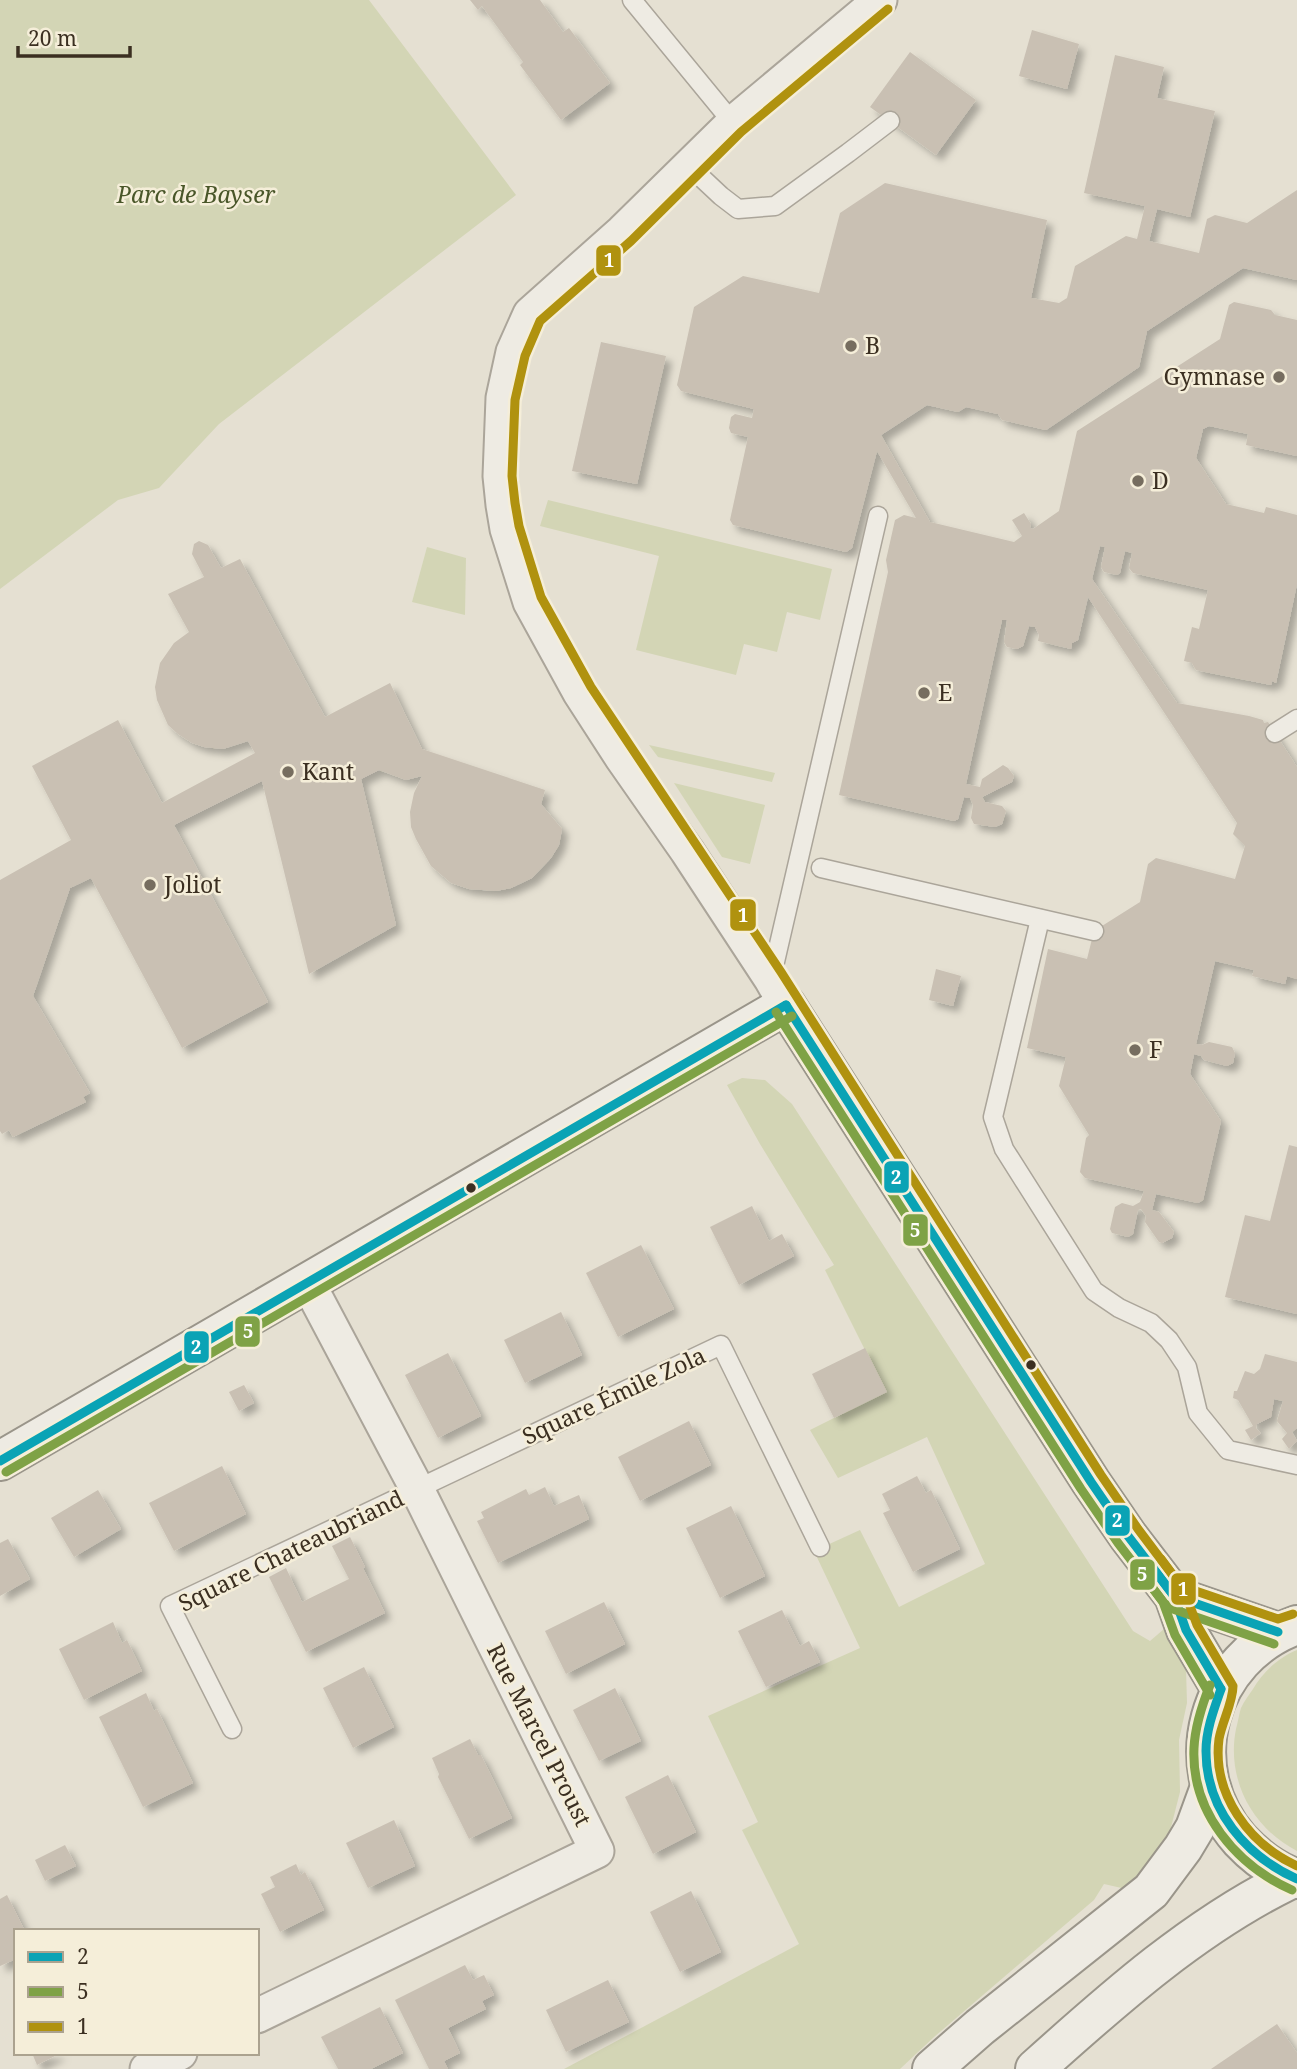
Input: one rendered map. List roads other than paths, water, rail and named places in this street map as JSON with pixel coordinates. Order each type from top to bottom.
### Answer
[{"type":"street","points":[[880,0],[733,122],[622,232],[530,314],[513,352],[503,398],[500,476],[507,529],[530,602],[580,693],[778,992],[1091,1482],[1174,1596],[1186,1630],[1221,1689]]},
{"type":"street","points":[[0,1461],[308,1283],[778,992]]},
{"type":"street","name":"Rue Marcel Proust","points":[[259,2015],[597,1851],[417,1489],[308,1283]]},
{"type":"street","points":[[1174,1596],[1288,1629]]},
{"type":"street","points":[[1288,1629],[1261,1642],[1232,1672],[1221,1689],[1209,1720],[1206,1754],[1210,1787],[1228,1826],[1256,1857],[1295,1878]]},
{"type":"street","points":[[932,2069],[980,2026],[1151,1891],[1195,1828],[1210,1787]]},
{"type":"street","points":[[1034,2069],[1090,2019],[1200,1932],[1262,1893],[1295,1878]]},
{"type":"street","points":[[147,2069],[176,2055]]},
{"type":"lane","points":[[632,0],[733,122]]},
{"type":"lane","points":[[689,166],[720,196],[738,209],[775,206],[890,121]]},
{"type":"lane","points":[[778,992],[878,516]]},
{"type":"lane","points":[[1275,733],[1297,719]]},
{"type":"lane","points":[[821,869],[1094,931]]},
{"type":"lane","points":[[1040,919],[993,1117],[1004,1149],[1094,1291],[1118,1308],[1151,1323],[1169,1340],[1187,1367],[1198,1413],[1228,1450],[1297,1465]]},
{"type":"lane","name":"Square Émile Zola","points":[[417,1489],[721,1345],[820,1547]]},
{"type":"lane","name":"Square Chateaubriand","points":[[232,1729],[170,1606],[417,1489]]},
{"type":"place","name":"B","points":[[851,346]]},
{"type":"place","name":"Gymnase","points":[[1279,377]]},
{"type":"place","name":"D","points":[[1138,481]]},
{"type":"place","name":"E","points":[[924,693]]},
{"type":"place","name":"Kant","points":[[288,772]]},
{"type":"place","name":"Joliot","points":[[150,885]]},
{"type":"place","name":"F","points":[[1135,1050]]},
{"type":"park label","name":"Parc de Bayser","points":[[196,195]]}]
